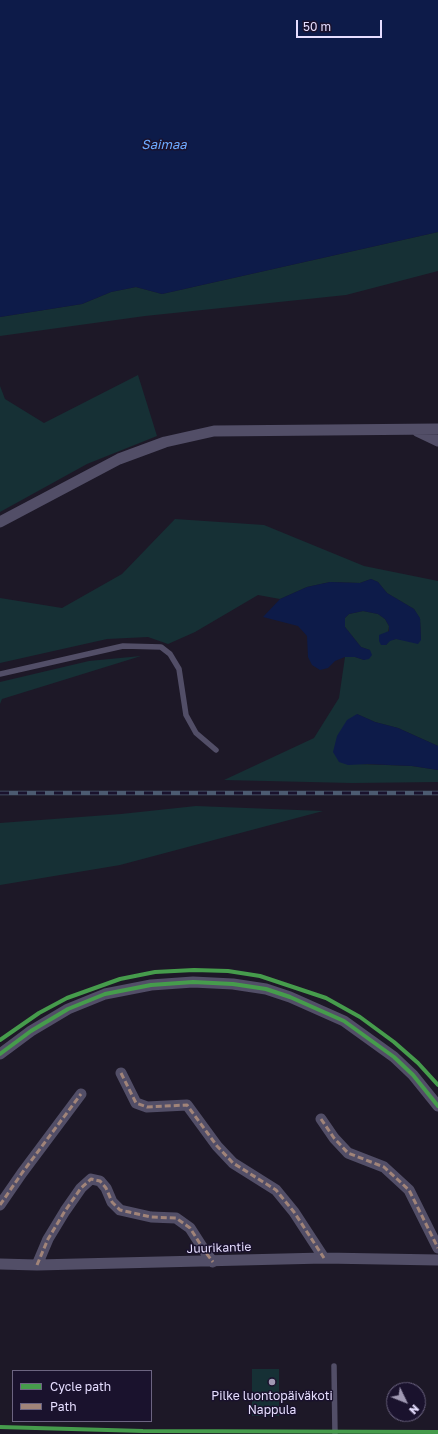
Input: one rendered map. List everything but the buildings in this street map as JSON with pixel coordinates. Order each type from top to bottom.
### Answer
[{"type":"street","points":[[414,429],[438,441]]},
{"type":"street","points":[[0,522],[119,459],[165,442],[214,431],[438,429]]},
{"type":"street","points":[[0,1054],[31,1031],[56,1016],[105,994],[151,985],[193,982],[233,984],[266,989],[290,997],[344,1021],[394,1057],[413,1075],[438,1106]]},
{"type":"street","points":[[120,1073],[136,1104],[147,1107],[187,1105],[217,1146],[233,1163],[276,1190],[294,1212],[324,1258]]},
{"type":"street","points":[[0,1205],[81,1094]]},
{"type":"street","points":[[321,1119],[334,1138],[348,1153],[384,1167],[409,1190],[438,1248]]},
{"type":"street","points":[[37,1265],[48,1239],[65,1211],[81,1188],[91,1179],[100,1181],[106,1188],[112,1202],[120,1210],[151,1217],[176,1218],[190,1228],[213,1262]]},
{"type":"street","name":"Juurikantie","points":[[0,1264],[37,1265],[213,1262],[324,1258],[438,1260]]},
{"type":"lane","points":[[0,674],[123,646],[161,647],[170,654],[179,669],[186,715],[196,733],[216,750]]},
{"type":"lane","points":[[334,1366],[335,1434]]},
{"type":"green space","points":[[438,232],[438,271],[346,295],[145,316],[0,336],[0,317],[82,304],[111,292],[136,287],[162,294]]},
{"type":"green space","points":[[138,375],[157,436],[87,464],[0,512],[0,386],[5,399],[44,423]]},
{"type":"green space","points":[[175,519],[264,525],[364,566],[438,581],[438,746],[398,728],[375,722],[357,714],[360,764],[412,766],[438,770],[438,782],[352,783],[224,780],[314,738],[339,698],[345,657],[355,657],[364,660],[370,650],[361,647],[345,627],[345,618],[349,614],[363,611],[378,614],[385,619],[389,626],[386,645],[390,640],[396,639],[421,640],[420,619],[414,609],[387,593],[378,582],[371,579],[360,583],[330,582],[307,587],[280,599],[258,595],[195,632],[168,644],[148,637],[107,639],[0,663],[0,598],[62,608],[122,574]]},
{"type":"green space","points":[[141,656],[2,699],[0,704],[0,682],[89,661]]},
{"type":"green space","points":[[196,806],[323,811],[120,865],[0,885],[0,823],[121,814]]},
{"type":"green space","points":[[252,1369],[279,1369],[279,1416],[252,1416]]},
{"type":"water","name":"Saimaa","points":[[0,0],[438,0],[438,232],[162,294],[136,287],[111,292],[82,304],[0,317]]},
{"type":"water","points":[[371,579],[378,582],[387,593],[414,609],[420,618],[421,640],[418,644],[396,639],[390,641],[386,645],[381,645],[379,635],[389,631],[389,626],[385,619],[378,614],[363,611],[349,614],[345,618],[345,627],[361,647],[370,650],[372,655],[369,659],[364,660],[355,657],[345,657],[335,661],[328,668],[320,670],[312,665],[308,657],[307,636],[298,626],[263,617],[280,599],[307,587],[330,582],[360,583]]},
{"type":"water","points":[[357,714],[375,722],[398,728],[438,746],[438,770],[412,766],[368,764],[348,765],[339,762],[333,752],[337,736],[347,720]]},
{"type":"railway","points":[[0,793],[438,793]]},
{"type":"marked path","points":[[121,1073],[136,1103],[147,1107],[187,1105],[217,1146],[233,1163],[276,1190],[294,1212],[324,1258]]},
{"type":"marked path","points":[[0,1205],[81,1094]]},
{"type":"marked path","points":[[321,1119],[334,1138],[348,1153],[384,1167],[409,1190],[438,1248]]},
{"type":"marked path","points":[[37,1265],[48,1239],[65,1211],[81,1188],[91,1179],[100,1181],[106,1188],[112,1202],[120,1210],[151,1217],[176,1218],[190,1228],[213,1262]]},
{"type":"cycle path","points":[[0,1040],[39,1013],[67,998],[120,979],[155,972],[194,970],[228,971],[260,976],[326,998],[360,1017],[394,1042],[418,1063],[438,1085]]},
{"type":"cycle path","points":[[0,1054],[31,1031],[68,1009],[105,994],[151,985],[193,982],[233,984],[266,989],[290,997],[344,1021],[394,1057],[413,1075],[438,1106]]},
{"type":"cycle path","points":[[0,1427],[143,1431],[438,1432]]},
{"type":"place","name":"Pilke luontopäiväkoti Nappula","points":[[272,1382]]}]
